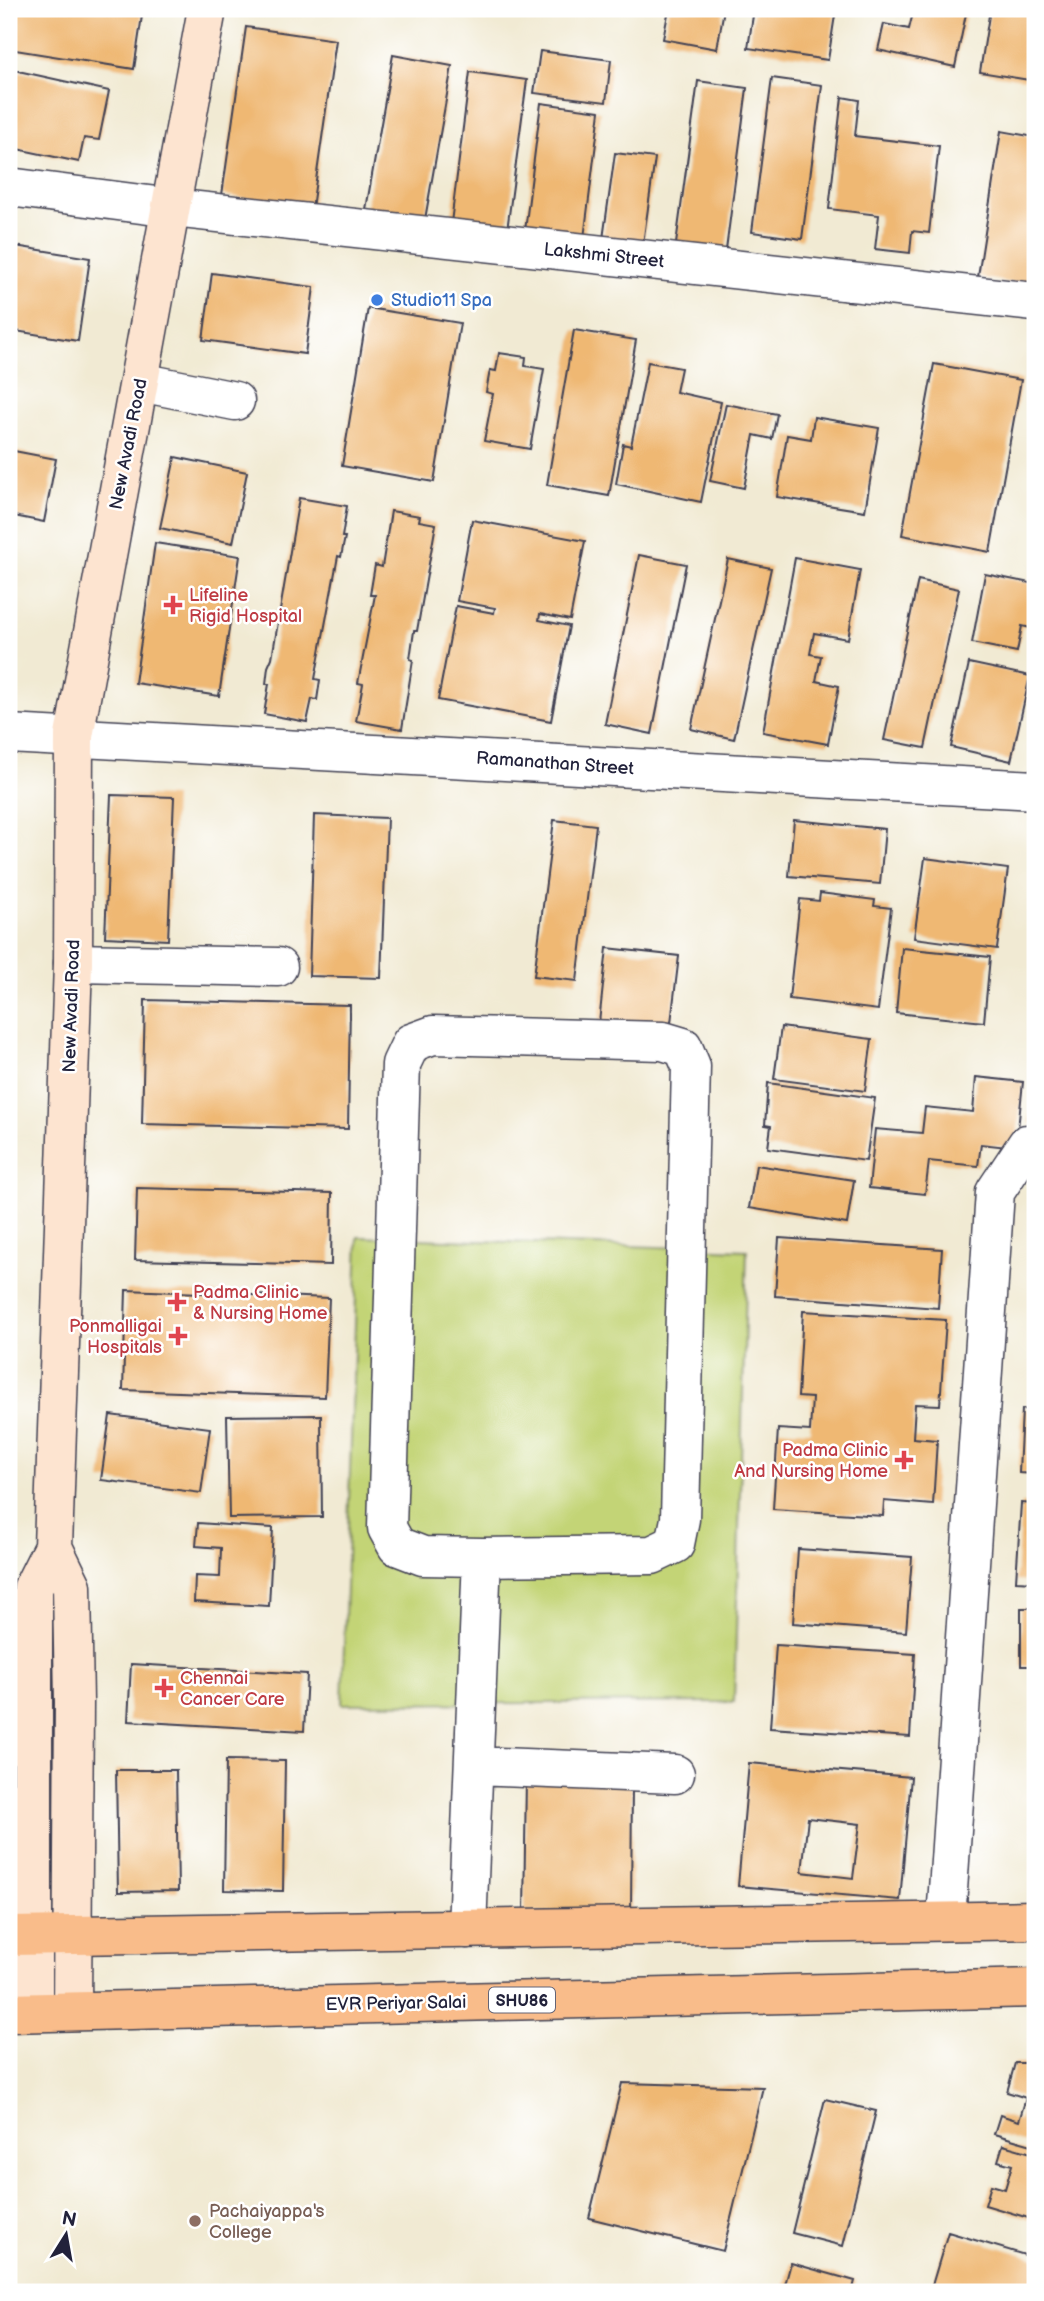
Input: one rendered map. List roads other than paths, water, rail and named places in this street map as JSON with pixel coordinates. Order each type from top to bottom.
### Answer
[{"type":"main road","name":"New Avadi Road","points":[[21,2012],[20,1936],[33,1587],[53,1547],[73,962],[74,736],[207,9]]},
{"type":"main road","points":[[53,1547],[72,1586],[72,2010]]},
{"type":"main road","points":[[20,1936],[1035,1920]]},
{"type":"main road","name":"EVR Periyar Salai","points":[[21,2012],[1035,1988]]},
{"type":"street","name":"Lakshmi Street","points":[[9,187],[172,208],[1035,302]]},
{"type":"street","points":[[140,382],[235,401]]},
{"type":"street","name":"Ramanathan Street","points":[[9,734],[1035,790]]},
{"type":"street","points":[[73,962],[278,967]]},
{"type":"street","points":[[433,1035],[663,1041],[683,1047],[691,1066],[680,1519],[675,1544],[652,1555],[482,1557],[423,1556],[397,1546],[387,1528],[401,1064],[411,1043],[433,1035]]},
{"type":"street","points":[[946,1920],[995,1192],[1027,1144],[1035,1144]]},
{"type":"street","points":[[467,1929],[482,1557]]},
{"type":"street","points":[[474,1766],[674,1774]]},
{"type":"place","name":"Studio11 Spa","points":[[377,300]]},
{"type":"place","name":"Lifeline Rigid Hospital","points":[[173,605]]},
{"type":"place","name":"Padma Clinic & Nursing Home","points":[[177,1302]]},
{"type":"place","name":"Ponmalligai Hospitals","points":[[178,1336]]},
{"type":"place","name":"Padma Clinic And Nursing Home","points":[[904,1460]]},
{"type":"place","name":"Chennai Cancer Care","points":[[164,1688]]},
{"type":"place","name":"Pachaiyappa's College","points":[[195,2221]]}]
